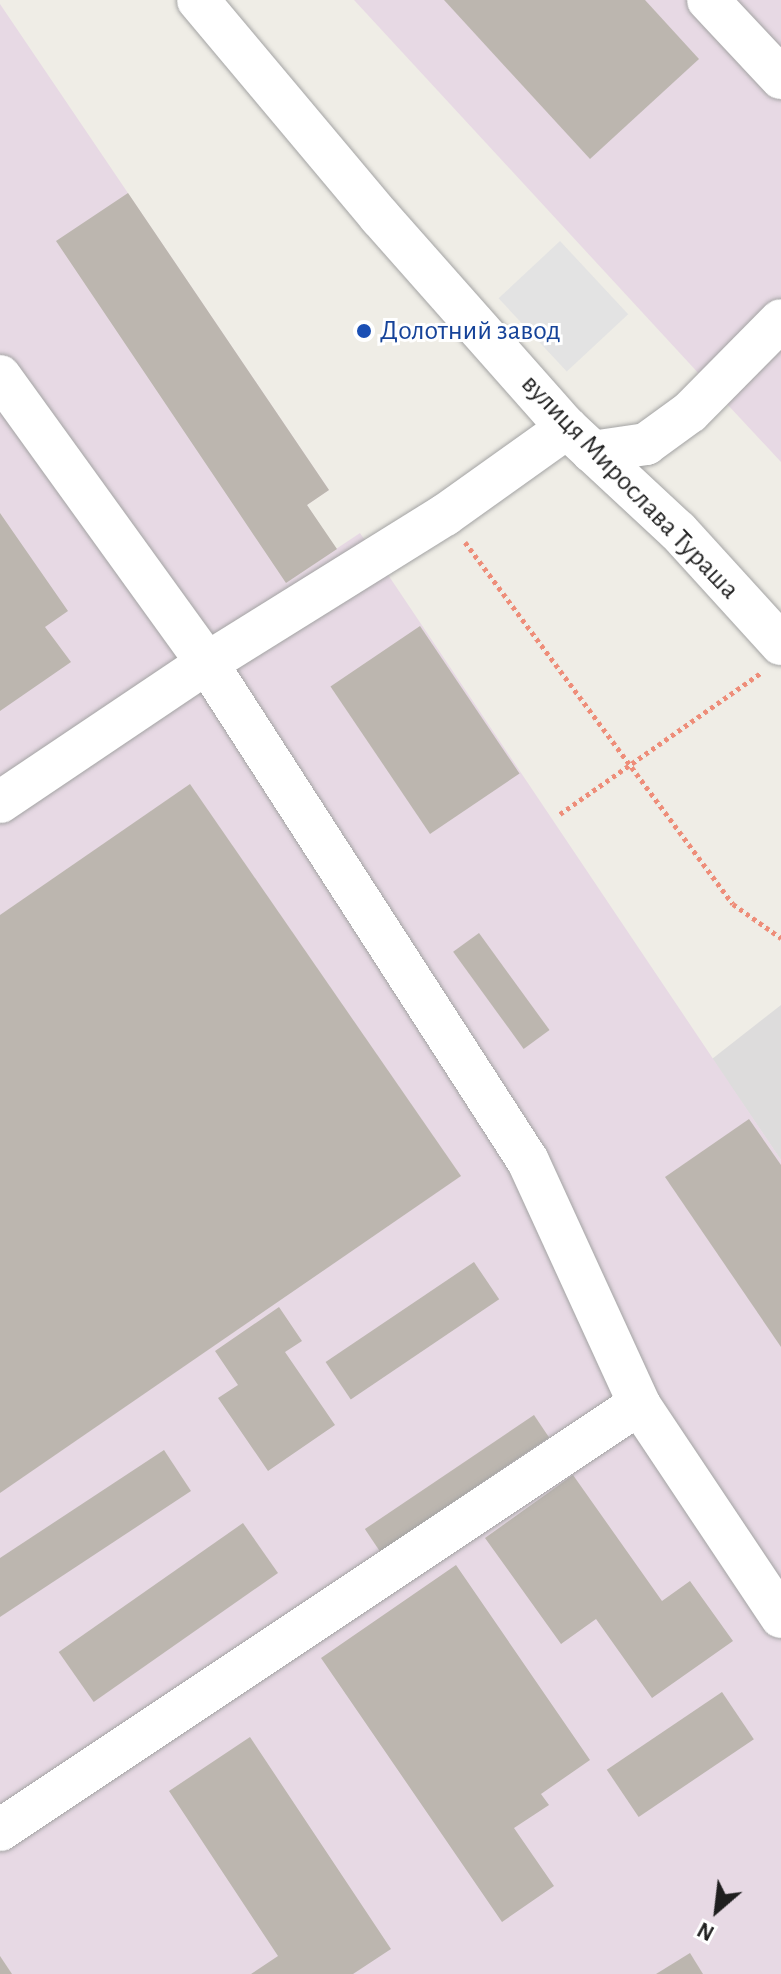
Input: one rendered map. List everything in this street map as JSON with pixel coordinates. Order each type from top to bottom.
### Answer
[{"type":"street","name":"вулиця Мирослава Тураша","points":[[198,0],[380,217],[580,440],[678,531],[775,656]]},
{"type":"street","points":[[708,0],[781,78]]},
{"type":"street","points":[[0,802],[207,663],[445,515],[580,440],[646,444],[690,412],[781,320]]},
{"type":"street","points":[[0,376],[207,663],[528,1161],[639,1404],[781,1617]]},
{"type":"street","points":[[0,1830],[639,1404]]},
{"type":"path","points":[[445,515],[628,768],[733,904],[781,938]]},
{"type":"path","points":[[560,814],[628,768],[775,656]]},
{"type":"shaded area","points":[[354,0],[781,0],[781,462],[713,389]]},
{"type":"shaded area","points":[[0,4],[329,490],[307,505],[336,549],[360,533],[781,1160],[781,1974],[0,1974]]},
{"type":"shaded area","points":[[560,241],[628,314],[567,371],[499,298]]},
{"type":"shaded area","points":[[781,1005],[781,1160],[712,1059]]},
{"type":"building","points":[[444,0],[645,0],[699,59],[590,159]]},
{"type":"building","points":[[128,193],[329,490],[307,505],[337,549],[286,583],[56,241]]},
{"type":"building","points":[[0,513],[68,611],[45,627],[71,662],[0,711]]},
{"type":"building","points":[[420,626],[520,774],[430,834],[330,686]]},
{"type":"building","points":[[190,784],[461,1176],[0,1493],[0,915]]},
{"type":"building","points":[[479,933],[550,1030],[524,1049],[453,952]]},
{"type":"building","points":[[749,1119],[781,1165],[781,1347],[665,1177]]},
{"type":"building","points":[[474,1262],[499,1299],[351,1399],[326,1362]]},
{"type":"building","points":[[279,1307],[302,1341],[285,1352],[335,1425],[268,1471],[218,1398],[238,1385],[215,1351]]},
{"type":"building","points":[[534,1415],[549,1437],[380,1551],[365,1529]]},
{"type":"building","points":[[164,1450],[191,1491],[0,1617],[0,1558]]},
{"type":"building","points":[[573,1475],[662,1601],[690,1581],[733,1641],[652,1698],[596,1619],[561,1644],[485,1538]]},
{"type":"building","points":[[243,1523],[278,1573],[94,1702],[59,1652]]},
{"type":"building","points":[[456,1565],[590,1760],[541,1794],[549,1805],[514,1828],[554,1886],[502,1922],[321,1658]]},
{"type":"building","points":[[722,1692],[754,1739],[639,1817],[607,1770]]},
{"type":"building","points":[[250,1737],[391,1949],[353,1974],[251,1974],[278,1956],[169,1791]]},
{"type":"building","points":[[690,1953],[703,1974],[656,1974]]},
{"type":"building","points":[[0,1956],[12,1974],[0,1974]]},
{"type":"place","name":"Долотний завод","points":[[364,331]]}]
